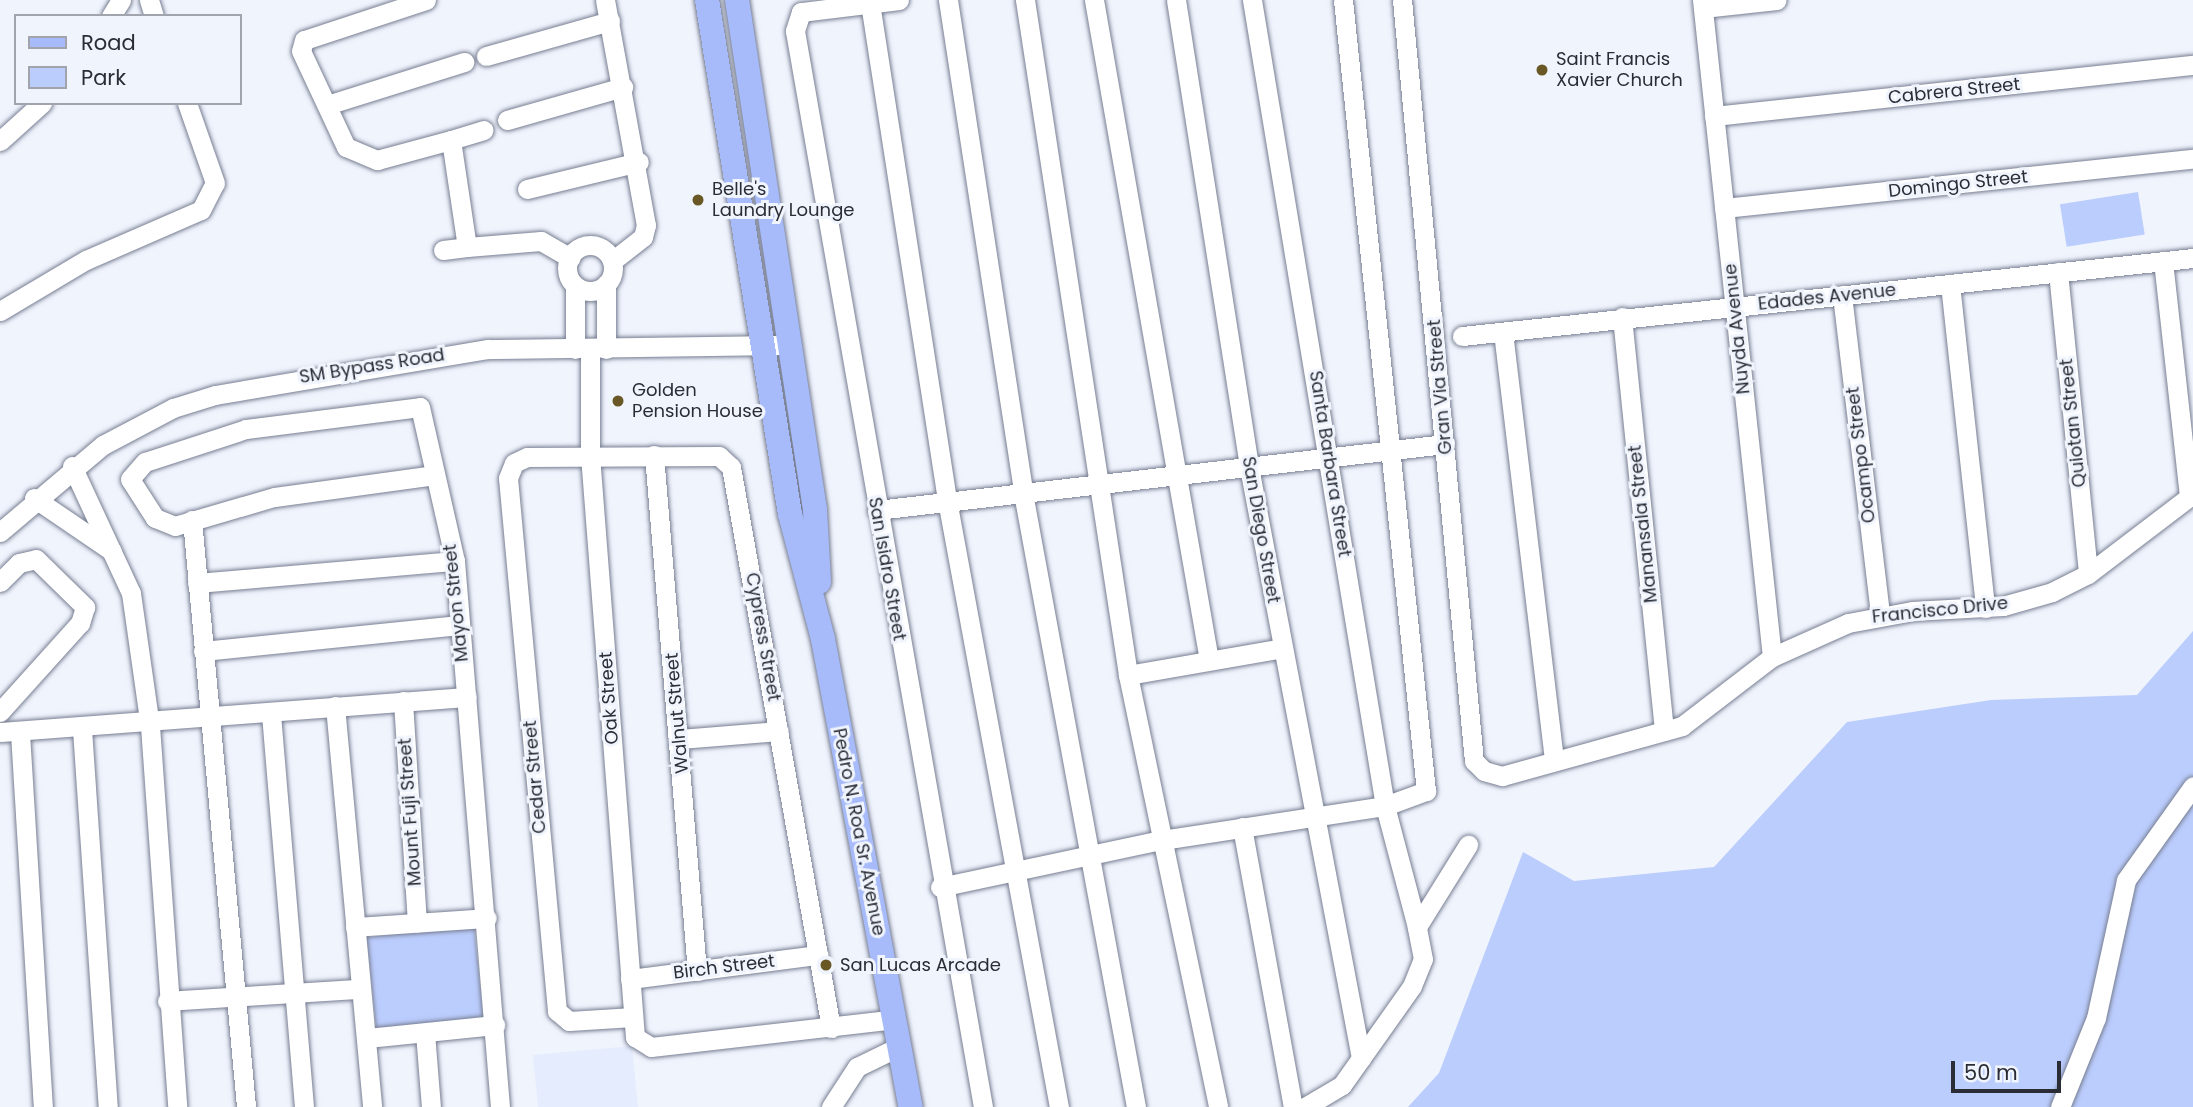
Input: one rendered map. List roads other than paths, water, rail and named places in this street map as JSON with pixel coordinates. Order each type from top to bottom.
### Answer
[{"type":"main road","name":"Pedro N. Roa Sr. Avenue","points":[[707,0],[790,514],[823,639],[911,1107]]},
{"type":"main road","name":"Pedro N. Roa Sr. Avenue","points":[[737,0],[815,510],[823,639]]},
{"type":"street","points":[[426,0],[304,40],[301,51],[346,147],[366,158],[392,158],[483,130]]},
{"type":"street","points":[[590,349],[612,261],[643,237],[639,162],[605,0]]},
{"type":"street","points":[[899,0],[870,3],[947,500],[1059,1107]]},
{"type":"street","points":[[948,0],[1023,493],[1136,1107]]},
{"type":"street","points":[[1025,0],[1128,675],[1218,1107]]},
{"type":"street","points":[[1094,0],[1209,660]]},
{"type":"street","name":"San Diego Street","points":[[1176,0],[1250,467],[1361,1058]]},
{"type":"street","name":"Santa Barbara Street","points":[[1252,0],[1385,806],[1423,959],[1412,986],[1342,1085],[1305,1107]]},
{"type":"street","points":[[940,887],[1162,840],[1315,813],[1385,806],[1426,791],[1387,451],[1343,0]]},
{"type":"street","name":"Gran Via Street","points":[[1402,0],[1474,761],[1483,771]]},
{"type":"street","points":[[1702,4],[1777,0]]},
{"type":"street","name":"San Isidro Street","points":[[870,3],[801,12],[795,31],[940,887],[983,1107]]},
{"type":"street","name":"Nuyda Avenue","points":[[1702,4],[1772,657]]},
{"type":"street","points":[[486,56],[610,21]]},
{"type":"street","points":[[327,106],[464,62]]},
{"type":"street","name":"Cabrera Street","points":[[1714,116],[2193,65]]},
{"type":"street","points":[[507,120],[623,87]]},
{"type":"street","points":[[0,141],[41,105]]},
{"type":"street","points":[[0,311],[86,260],[201,210],[215,183],[188,105]]},
{"type":"street","points":[[451,140],[467,247]]},
{"type":"street","name":"Domingo Street","points":[[1724,208],[2193,159]]},
{"type":"street","points":[[527,189],[639,162]]},
{"type":"street","points":[[443,250],[541,241],[570,258],[590,349]]},
{"type":"street","points":[[570,258],[592,245],[612,261]]},
{"type":"street","name":"Edades Avenue","points":[[1462,337],[1622,317],[2193,258]]},
{"type":"street","points":[[2163,261],[2191,495]]},
{"type":"street","name":"Quiotan Street","points":[[2058,272],[2088,575]]},
{"type":"street","points":[[575,286],[591,292],[606,284]]},
{"type":"street","points":[[1950,284],[1984,608]]},
{"type":"street","name":"Ocampo Street","points":[[1842,295],[1880,614]]},
{"type":"street","name":"Manansala Street","points":[[1622,317],[1664,731]]},
{"type":"street","points":[[1503,332],[1554,759]]},
{"type":"street","name":"SM Bypass Road","points":[[0,532],[72,466],[173,408],[238,390],[463,352],[789,345]]},
{"type":"street","name":"Oak Street","points":[[590,349],[590,454],[633,1017],[640,1045],[831,1028]]},
{"type":"street","name":"Mayon Street","points":[[192,520],[175,526],[155,518],[130,479],[145,462],[246,429],[414,404],[426,417],[435,475],[455,561],[457,625],[467,697],[487,918],[500,1107]]},
{"type":"street","points":[[877,510],[1445,444]]},
{"type":"street","name":"Cypress Street","points":[[514,463],[590,454],[719,456],[734,474],[831,1028]]},
{"type":"street","name":"Walnut Street","points":[[654,455],[680,739],[696,971]]},
{"type":"street","name":"Cedar Street","points":[[514,463],[508,478],[557,1011],[569,1021],[633,1017]]},
{"type":"street","points":[[72,466],[131,593],[150,726],[167,1001],[177,1107]]},
{"type":"street","points":[[246,1107],[192,520],[274,497],[435,475]]},
{"type":"street","name":"Francisco Drive","points":[[1483,771],[1502,776],[1554,759],[1664,731],[1704,715],[1772,657],[1880,614],[1984,608],[2028,600],[2088,575],[2191,495]]},
{"type":"street","points":[[34,498],[113,551]]},
{"type":"street","points":[[0,582],[19,563],[36,559],[85,607],[80,623],[0,712]]},
{"type":"street","points":[[197,583],[455,561]]},
{"type":"street","points":[[203,651],[457,625]]},
{"type":"street","points":[[1128,675],[1282,648]]},
{"type":"street","points":[[43,1107],[10,732],[150,726],[335,706],[467,697]]},
{"type":"street","name":"Mount Fuji Street","points":[[403,701],[417,923]]},
{"type":"street","points":[[335,706],[359,989],[372,1107]]},
{"type":"street","points":[[271,714],[304,1107]]},
{"type":"street","points":[[82,729],[108,1107]]},
{"type":"street","points":[[680,739],[779,731]]},
{"type":"street","points":[[2060,1107],[2096,1018],[2126,880],[2193,786]]},
{"type":"street","points":[[1242,827],[1293,1107]]},
{"type":"street","points":[[1417,927],[1468,845]]},
{"type":"street","points":[[355,927],[487,918]]},
{"type":"street","name":"Birch Street","points":[[630,979],[818,955]]},
{"type":"street","points":[[167,1001],[235,998],[293,991],[359,989]]},
{"type":"street","points":[[831,1028],[895,1019]]},
{"type":"street","points":[[366,1038],[495,1025]]},
{"type":"street","points":[[425,1033],[431,1107]]},
{"type":"street","points":[[831,1107],[858,1067],[900,1046]]},
{"type":"place","name":"Saint Francis Xavier Church","points":[[1542,70]]},
{"type":"place","name":"Belle's Laundry Lounge","points":[[698,200]]},
{"type":"place","name":"Golden Pension House","points":[[618,401]]},
{"type":"place","name":"San Lucas Arcade","points":[[826,965]]}]
